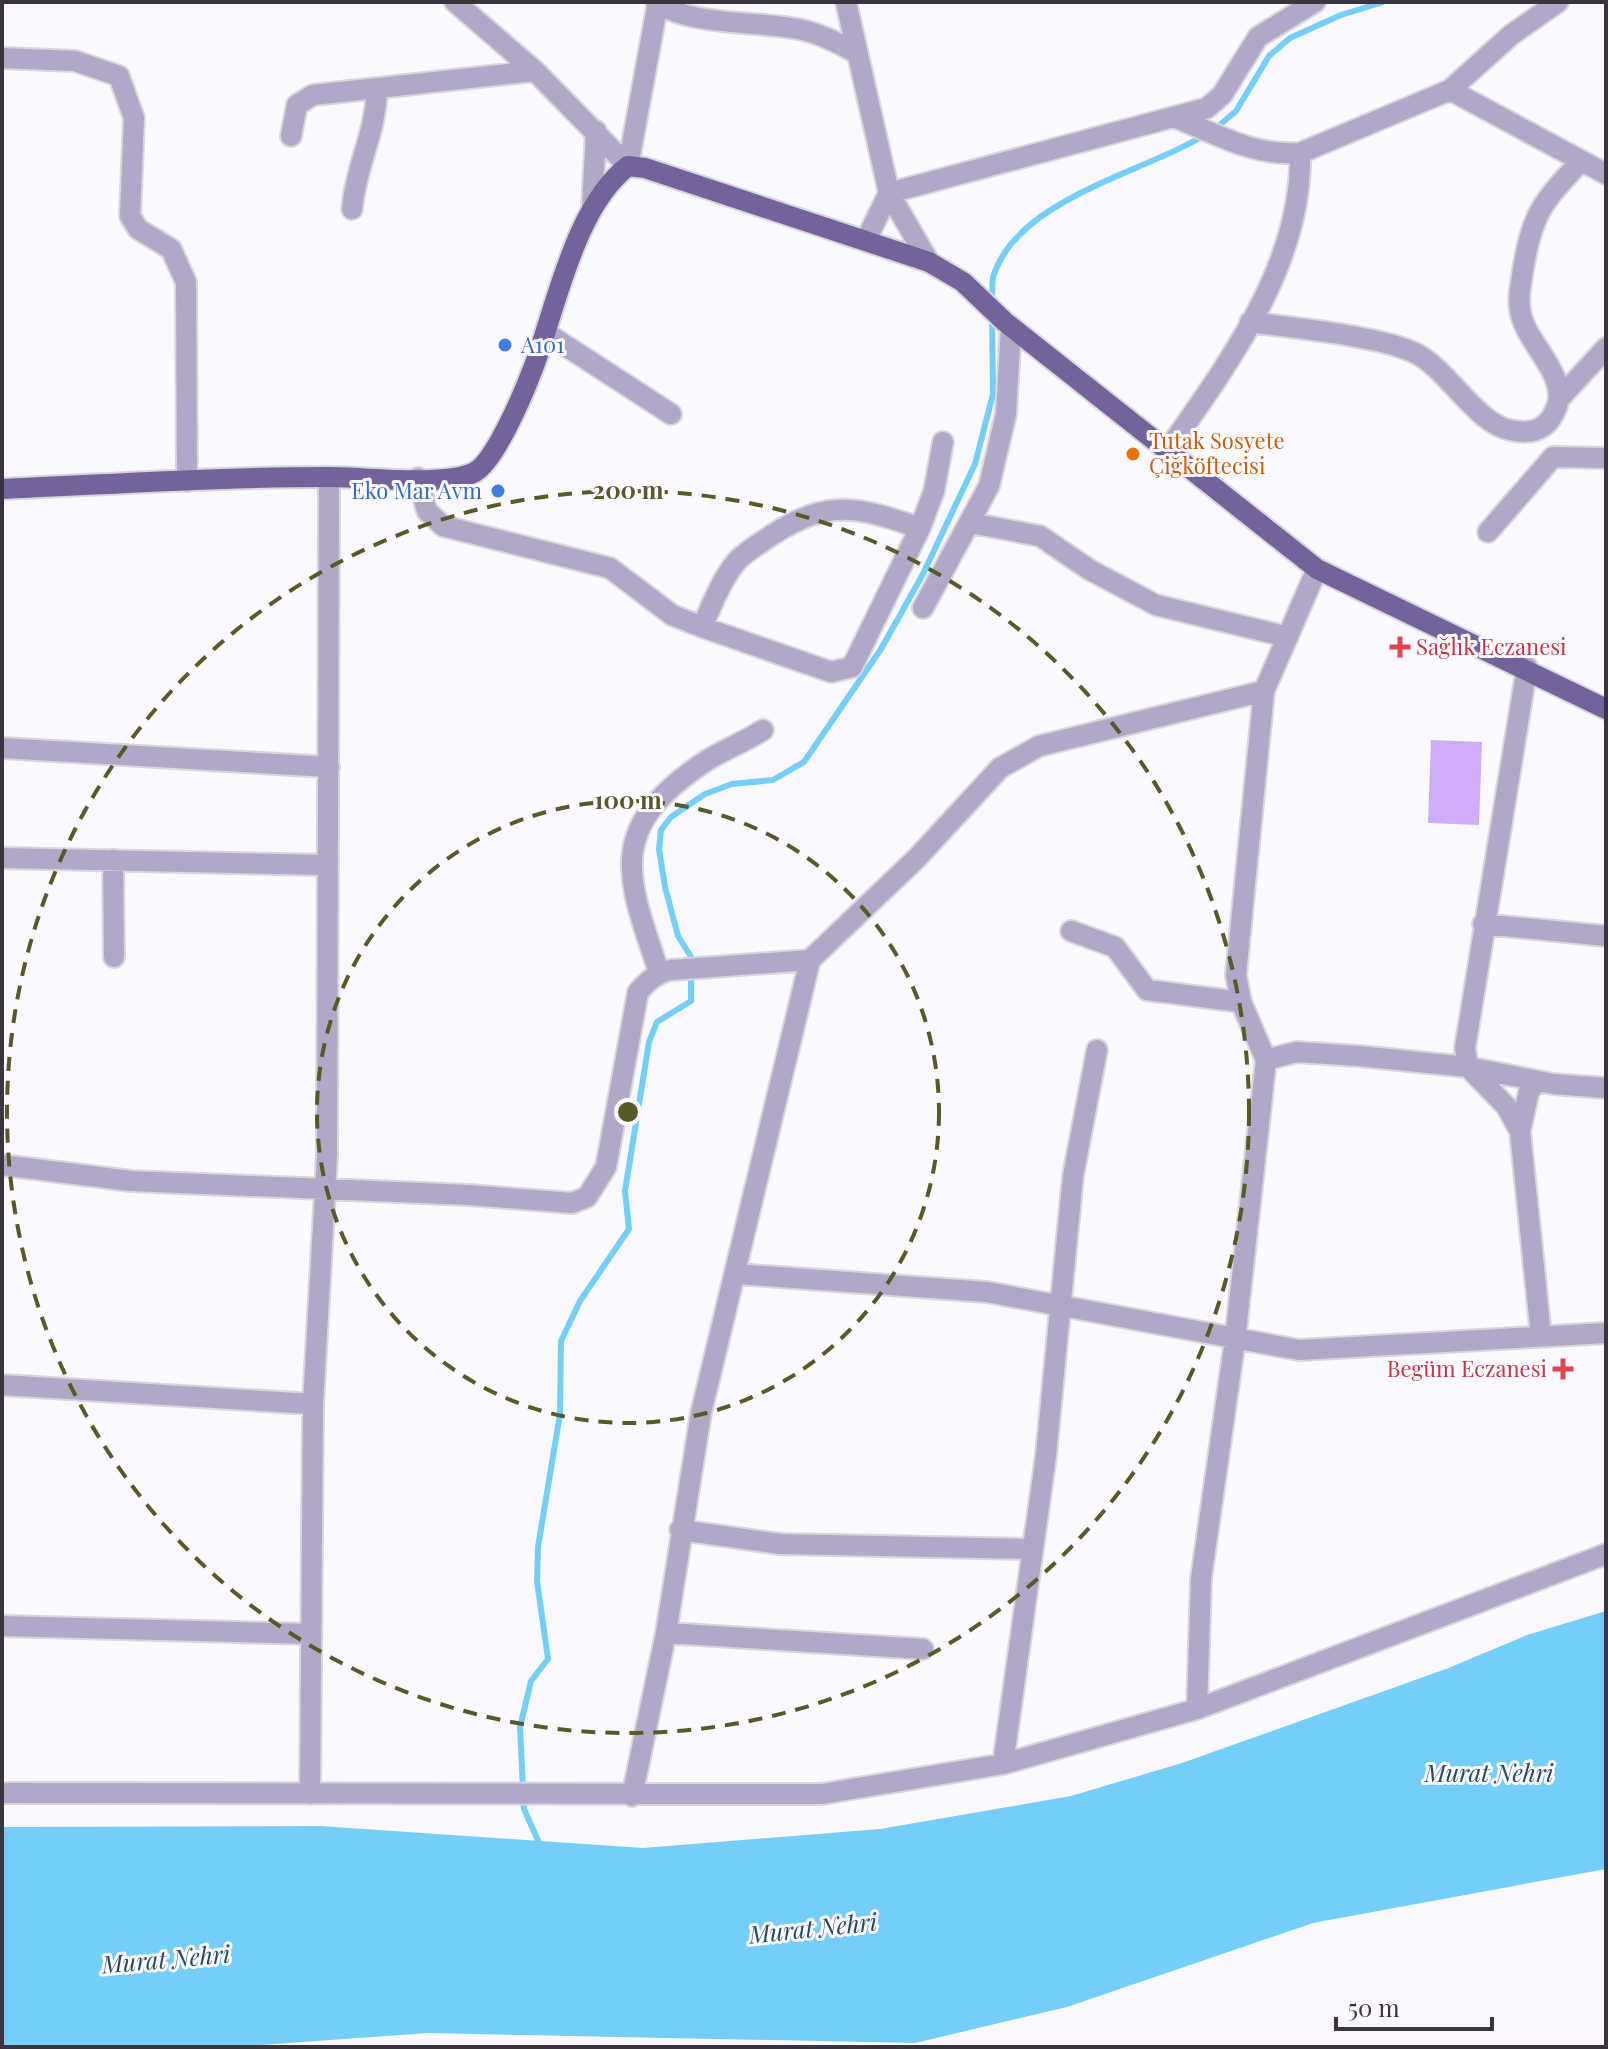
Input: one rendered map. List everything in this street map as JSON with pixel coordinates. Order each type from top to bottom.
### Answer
[{"type":"main road","points":[[2,489],[329,477],[448,480],[477,471],[496,446],[532,371],[592,207],[608,182],[628,166],[645,168],[929,262],[963,282],[1008,325],[1317,569],[1527,667],[1606,709]]},
{"type":"street","points":[[455,2],[535,71],[628,166]]},
{"type":"street","points":[[846,2],[889,193],[929,262]]},
{"type":"street","points":[[866,240],[889,193],[1207,108],[1222,95],[1258,37],[1315,2]]},
{"type":"street","points":[[1511,35],[1532,2]]},
{"type":"street","points":[[1176,118],[1228,143],[1275,155],[1300,153],[1450,90],[1511,35],[1558,2]]},
{"type":"street","points":[[628,166],[657,3],[676,12],[799,29],[827,37],[857,53]]},
{"type":"street","points":[[2,58],[75,61],[119,76],[134,118],[130,216],[138,229],[171,249],[183,269],[186,282],[187,481]]},
{"type":"street","points":[[291,136],[292,115],[303,99],[535,71]]},
{"type":"street","points":[[352,209],[358,169],[372,135],[377,90]]},
{"type":"street","points":[[1450,90],[1606,174]]},
{"type":"street","points":[[592,207],[596,131]]},
{"type":"street","points":[[1167,451],[1217,380],[1250,322],[1288,239],[1298,203],[1300,153]]},
{"type":"street","points":[[1559,399],[1547,362],[1524,324],[1519,308],[1519,292],[1531,225],[1545,200],[1581,161]]},
{"type":"street","points":[[1250,322],[1414,352],[1439,368],[1485,415],[1506,429],[1539,430],[1548,423],[1559,399],[1606,348]]},
{"type":"street","points":[[923,608],[989,486],[1006,414],[1008,325]]},
{"type":"street","points":[[546,333],[671,414]]},
{"type":"street","points":[[1539,430],[1553,457]]},
{"type":"street","points":[[418,478],[427,511],[443,526],[610,568],[672,615],[831,672],[846,671],[857,662],[920,528],[934,491],[943,442]]},
{"type":"street","points":[[1553,457],[1606,458]]},
{"type":"street","points":[[1488,532],[1553,457]]},
{"type":"street","points":[[310,1794],[313,1404],[324,1190],[329,477]]},
{"type":"street","points":[[702,627],[723,581],[738,559],[808,514],[836,509],[878,514],[920,528]]},
{"type":"street","points":[[971,523],[1040,536],[1090,570],[1156,605],[1288,637]]},
{"type":"street","points":[[1197,1709],[1201,1579],[1235,1340],[1266,1060],[1241,1002],[1236,975],[1264,691],[1317,569]]},
{"type":"street","points":[[1520,1131],[1506,1106],[1468,1067],[1467,1026],[1527,667]]},
{"type":"street","points":[[632,1796],[666,1633],[701,1413],[737,1274],[810,960],[917,858],[1000,768],[1020,754],[1039,746],[1264,691]]},
{"type":"street","points":[[665,971],[642,918],[631,865],[632,843],[638,824],[700,764],[763,730]]},
{"type":"street","points":[[2,748],[329,767]]},
{"type":"street","points":[[2,858],[328,865]]},
{"type":"street","points":[[113,860],[114,957]]},
{"type":"street","points":[[1483,924],[1606,936]]},
{"type":"street","points":[[1071,931],[1115,947],[1147,990],[1241,1002]]},
{"type":"street","points":[[2,1165],[131,1181],[469,1195],[572,1203],[587,1197],[606,1167],[638,992],[665,971],[810,960]]},
{"type":"street","points":[[1003,1764],[1033,1549],[1075,1156],[1097,1050]]},
{"type":"street","points":[[1266,1060],[1296,1052],[1468,1067],[1538,1081],[1606,1088]]},
{"type":"street","points":[[1538,1081],[1529,1091],[1520,1131],[1541,1336]]},
{"type":"street","points":[[737,1274],[987,1292],[1299,1350],[1606,1333]]},
{"type":"street","points":[[2,1385],[313,1404]]},
{"type":"street","points":[[680,1530],[780,1544],[1033,1549]]},
{"type":"street","points":[[2,1793],[822,1794],[1003,1764],[1197,1709],[1606,1554]]},
{"type":"street","points":[[2,1626],[311,1634]]},
{"type":"street","points":[[666,1633],[923,1649]]},
{"type":"water","name":"Murat Nehri","points":[[1606,1611],[1606,1869],[1313,1923],[1067,2007],[915,2043],[428,2033],[235,2047],[2,2047],[2,1827],[320,1826],[643,1848],[880,1829],[1071,1796],[1182,1763],[1446,1669],[1527,1635]]},
{"type":"building","points":[[1431,740],[1482,742],[1479,825],[1428,823]]},
{"type":"waterway","points":[[1215,129],[1236,111],[1269,56],[1290,38],[1341,15],[1383,2]]},
{"type":"waterway","points":[[992,304],[994,274],[1008,248],[1030,225],[1056,206],[1087,190],[1205,135]]},
{"type":"waterway","points":[[541,1847],[524,1809],[520,1727],[531,1681],[548,1659],[537,1581],[538,1547],[560,1414],[561,1341],[580,1301],[629,1229],[625,1191],[649,1042],[657,1022],[691,1001],[691,957],[678,936],[665,887],[659,849],[661,830],[671,817],[705,794],[732,784],[773,780],[804,762],[881,649],[923,574],[975,464],[993,394],[992,315]]},
{"type":"place","name":"A101","points":[[505,345]]},
{"type":"place","name":"Tutak Sosyete Çiğköftecisi","points":[[1133,454]]},
{"type":"place","name":"Eko Mar Avm","points":[[498,491]]},
{"type":"place","name":"Sağlık Eczanesi","points":[[1400,647]]},
{"type":"place","name":"Begüm Eczanesi","points":[[1563,1369]]}]
